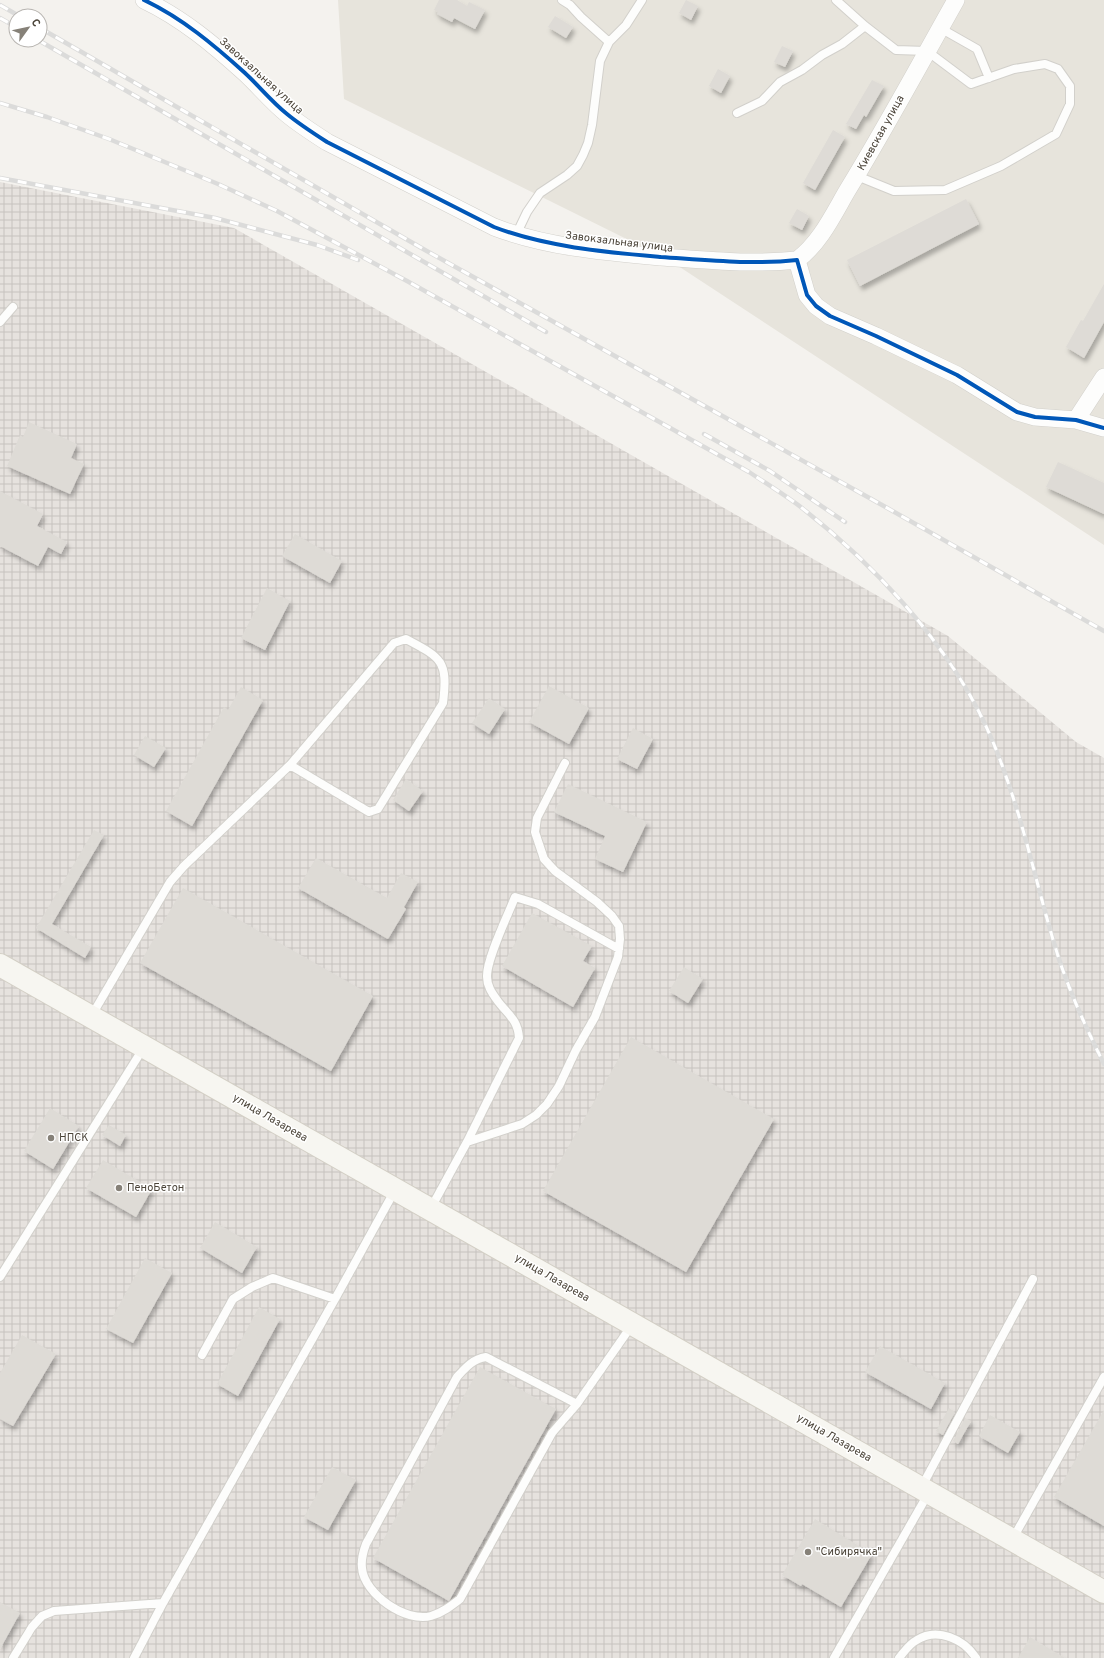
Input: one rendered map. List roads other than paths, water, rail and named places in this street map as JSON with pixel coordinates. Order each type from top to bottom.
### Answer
[{"type":"main road","name":"улица Лазарева","points":[[0,965],[1104,1592]]},
{"type":"street","name":"Завокзальная улица","points":[[144,0],[185,23],[210,42],[246,73],[285,113],[327,142],[470,216],[516,235],[593,250],[709,261],[780,262],[797,260]]},
{"type":"street","name":"Киевская улица","points":[[797,260],[808,251],[820,236],[857,176],[956,0]]},
{"type":"street","points":[[797,260],[807,295],[816,306],[830,316],[876,336],[957,375],[1017,412],[1035,417],[1076,420],[1104,428]]},
{"type":"street","points":[[1076,420],[1104,377]]},
{"type":"lane","points":[[563,0],[609,42]]},
{"type":"lane","points":[[516,235],[527,212],[540,193],[567,174],[576,166],[583,155],[588,143],[592,125],[600,61],[609,42],[626,25],[642,0]]},
{"type":"lane","points":[[836,0],[865,26],[896,50],[927,51],[971,84],[1014,69],[1045,64],[1058,69],[1070,86],[1070,104],[1056,134],[1001,166],[945,190],[894,191],[857,176]]},
{"type":"lane","points":[[737,113],[762,101],[780,82],[802,70],[822,55],[842,44],[865,26]]},
{"type":"lane","points":[[940,28],[977,49],[989,78]]},
{"type":"lane","points":[[0,322],[13,307]]},
{"type":"lane","points":[[92,1016],[170,882],[184,866],[290,765],[394,642],[406,639],[430,652],[443,667],[445,684],[443,703],[378,809],[369,812],[290,765]]},
{"type":"lane","points":[[467,1142],[522,1124],[536,1115],[547,1104],[559,1086],[576,1050],[596,1017],[618,957],[620,940],[619,926],[612,916],[597,902],[555,871],[544,859],[535,832],[537,818],[565,763]]},
{"type":"lane","points":[[430,1209],[467,1142],[520,1038],[519,1029],[515,1020],[497,1000],[490,989],[487,978],[488,966],[515,897],[538,904],[619,949]]},
{"type":"lane","points":[[0,1277],[145,1047]]},
{"type":"lane","points":[[134,1658],[163,1603],[336,1299],[395,1190]]},
{"type":"lane","points":[[202,1355],[233,1299],[273,1278],[336,1299]]},
{"type":"lane","points":[[834,1658],[925,1490],[1032,1279]]},
{"type":"lane","points":[[577,1404],[486,1357],[477,1358],[468,1366],[457,1377],[366,1544],[363,1554],[362,1569],[367,1584],[377,1596],[401,1611],[416,1617],[430,1616],[448,1609],[460,1599],[552,1433],[577,1404],[633,1324]]},
{"type":"lane","points":[[1012,1540],[1104,1377]]},
{"type":"lane","points":[[13,1658],[32,1627],[42,1616],[54,1611],[163,1603]]},
{"type":"lane","points":[[899,1658],[916,1640],[936,1634],[949,1637],[963,1643],[972,1651],[976,1658]]},
{"type":"railway","points":[[0,5],[8,10]]},
{"type":"railway","points":[[0,18],[8,22]]},
{"type":"railway","points":[[48,33],[425,250],[882,505],[1104,631]]},
{"type":"railway","points":[[48,46],[546,332]]},
{"type":"railway","points":[[0,103],[47,117],[109,139],[218,184],[277,211],[407,281],[749,472],[796,503],[828,530],[880,578],[904,604],[947,659],[966,688],[982,718],[1001,761],[1017,809],[1059,959],[1091,1038],[1104,1064]]},
{"type":"railway","points":[[0,178],[215,218],[317,245],[358,260]]},
{"type":"railway","points":[[704,434],[770,471],[845,522]]},
{"type":"place","name":"НПСК","points":[[51,1138]]},
{"type":"place","name":"ПеноБетон","points":[[119,1188]]},
{"type":"place","name":"\"Сибирячка\"","points":[[808,1552]]}]
